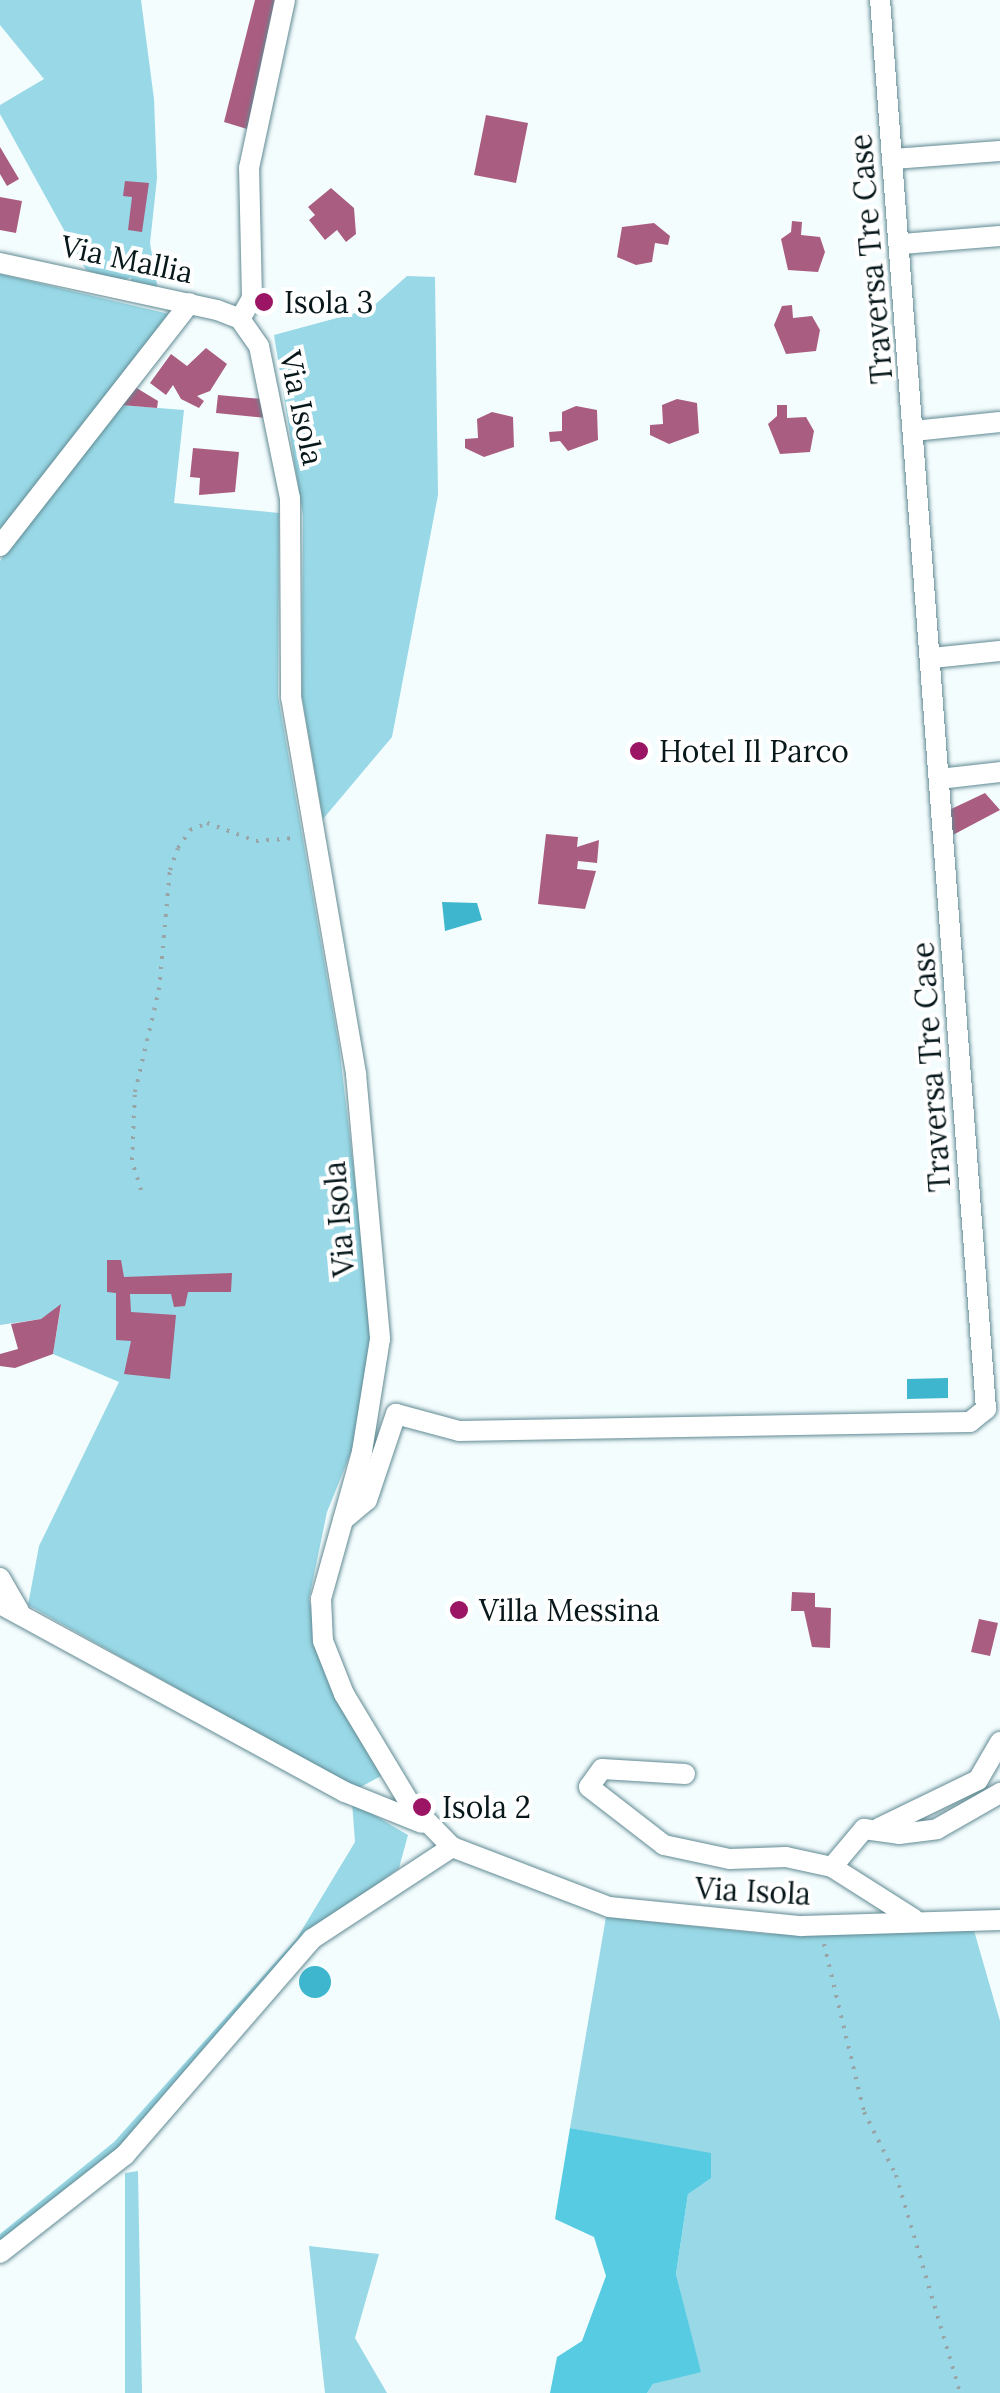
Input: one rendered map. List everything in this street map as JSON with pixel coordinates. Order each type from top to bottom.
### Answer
[{"type":"street","points":[[240,319],[252,298],[249,168],[285,0]]},
{"type":"street","name":"Traversa Tre Case","points":[[342,1520],[367,1500],[396,1414],[458,1430],[980,1418],[986,1409],[902,244],[880,0]]},
{"type":"street","points":[[893,159],[1000,152]]},
{"type":"street","points":[[902,244],[1000,236]]},
{"type":"street","name":"Via Mallia","points":[[0,263],[190,304],[240,319]]},
{"type":"street","points":[[0,546],[190,304]]},
{"type":"street","name":"Via Isola","points":[[240,319],[259,346],[284,456],[291,526],[291,698],[356,1074],[380,1339],[370,1414],[321,1599],[322,1641],[344,1694],[428,1825],[452,1847],[609,1907],[817,1925],[914,1919],[1000,1920]]},
{"type":"street","points":[[914,432],[1000,422]]},
{"type":"street","points":[[932,658],[1000,651]]},
{"type":"street","points":[[938,779],[1000,772]]},
{"type":"street","points":[[0,1578],[10,1607],[345,1792],[428,1825]]},
{"type":"street","points":[[832,1867],[852,1836],[879,1828],[978,1780],[1000,1742]]},
{"type":"street","points":[[685,1774],[602,1768],[589,1786],[664,1845],[730,1859],[786,1857],[832,1867],[914,1919]]},
{"type":"street","points":[[879,1828],[899,1834],[936,1828],[1000,1793]]},
{"type":"street","points":[[0,2252],[125,2155],[312,1940],[452,1847]]},
{"type":"path","points":[[141,1190],[132,1160],[135,1092],[159,990],[168,886],[178,848],[190,830],[207,823],[271,843],[314,832]]},
{"type":"path","points":[[817,1925],[851,2036],[864,2112],[896,2175],[960,2393]]},
{"type":"shaded area","points":[[0,0],[141,0],[154,99],[157,178],[150,243],[158,290],[131,284],[131,277],[122,282],[86,270],[0,114],[0,105],[44,79],[0,25]]},
{"type":"shaded area","points":[[0,274],[169,314],[0,535]]},
{"type":"shaded area","points":[[407,276],[435,277],[438,495],[392,737],[323,819],[302,696],[303,516],[274,335],[370,309]]},
{"type":"shaded area","points":[[121,405],[184,410],[174,503],[279,513],[278,696],[339,1046],[374,1339],[354,1445],[327,1512],[309,1599],[324,1670],[381,1776],[357,1789],[28,1605],[39,1546],[119,1382],[53,1354],[61,1306],[41,1319],[0,1325],[0,561],[27,517]]},
{"type":"shaded area","points":[[442,902],[477,903],[482,920],[445,931]]},
{"type":"shaded area","points":[[948,1378],[948,1398],[907,1399],[907,1379]]},
{"type":"shaded area","points":[[352,1802],[408,1835],[399,1868],[320,1927],[115,2154],[0,2246],[0,2234],[114,2142],[297,1938],[355,1842]]},
{"type":"shaded area","points":[[606,1917],[768,1934],[973,1927],[1000,2021],[1000,2393],[647,2393],[653,2384],[700,2371],[676,2274],[688,2194],[711,2154],[570,2128]]},
{"type":"shaded area","points":[[315,1966],[327,1970],[331,1982],[327,1994],[315,1998],[303,1994],[299,1982],[303,1970]]},
{"type":"shaded area","points":[[570,2128],[711,2153],[711,2178],[688,2194],[676,2274],[701,2372],[653,2384],[647,2393],[550,2393],[557,2357],[582,2341],[606,2276],[594,2237],[555,2219]]},
{"type":"shaded area","points":[[138,2171],[142,2393],[125,2393],[125,2173]]},
{"type":"shaded area","points":[[309,2246],[379,2254],[355,2338],[387,2393],[325,2393]]},
{"type":"building","points":[[255,0],[277,0],[247,129],[224,122]]},
{"type":"building","points":[[486,115],[528,123],[516,183],[474,175]]},
{"type":"building","points":[[0,147],[19,179],[7,186],[0,174]]},
{"type":"building","points":[[125,181],[149,183],[142,232],[128,230],[132,197],[123,196]]},
{"type":"building","points":[[331,188],[354,208],[356,234],[346,242],[337,230],[325,240],[309,220],[315,215],[308,207]]},
{"type":"building","points":[[0,197],[22,201],[16,233],[0,230]]},
{"type":"building","points":[[792,221],[802,222],[801,235],[820,237],[825,252],[818,272],[788,270],[781,239],[791,232]]},
{"type":"building","points":[[654,223],[670,236],[668,245],[655,243],[652,262],[636,265],[617,257],[622,227]]},
{"type":"building","points":[[792,305],[793,318],[812,316],[820,330],[816,351],[786,354],[774,325],[782,306]]},
{"type":"building","points":[[206,348],[227,364],[210,391],[197,396],[204,401],[199,408],[181,399],[173,385],[166,395],[150,383],[171,354],[187,366]]},
{"type":"building","points":[[135,387],[158,401],[157,408],[121,405]]},
{"type":"building","points":[[218,395],[263,399],[267,418],[216,413]]},
{"type":"building","points":[[677,399],[697,403],[699,433],[669,444],[650,435],[650,425],[663,424],[662,405]]},
{"type":"building","points":[[777,405],[787,405],[787,418],[806,417],[814,431],[810,452],[780,454],[768,424],[777,416]]},
{"type":"building","points":[[576,406],[597,410],[598,440],[568,451],[560,441],[550,442],[549,432],[562,431],[562,412]]},
{"type":"building","points":[[492,412],[513,417],[514,447],[484,457],[465,448],[465,439],[478,438],[477,419]]},
{"type":"building","points":[[193,448],[239,452],[235,492],[199,495],[200,478],[190,477]]},
{"type":"building","points":[[985,793],[1000,810],[949,837],[947,811]]},
{"type":"building","points":[[546,834],[578,837],[577,847],[599,840],[597,863],[578,861],[577,869],[596,871],[585,909],[538,904]]},
{"type":"building","points":[[107,1260],[121,1260],[124,1277],[232,1273],[231,1292],[188,1292],[185,1306],[174,1307],[171,1294],[130,1294],[131,1312],[176,1315],[170,1379],[124,1374],[131,1341],[116,1340],[116,1293],[107,1292]]},
{"type":"building","points":[[61,1304],[53,1354],[15,1368],[0,1366],[0,1354],[18,1349],[11,1324],[41,1319]]},
{"type":"building","points":[[792,1592],[815,1593],[815,1607],[831,1608],[830,1648],[812,1647],[804,1611],[791,1611]]},
{"type":"building","points":[[979,1619],[998,1623],[990,1656],[971,1652]]},
{"type":"place","name":"Isola 3","points":[[264,302]]},
{"type":"place","name":"Hotel Il Parco","points":[[639,751]]},
{"type":"place","name":"Villa Messina","points":[[459,1610]]},
{"type":"place","name":"Isola 2","points":[[422,1807]]}]
